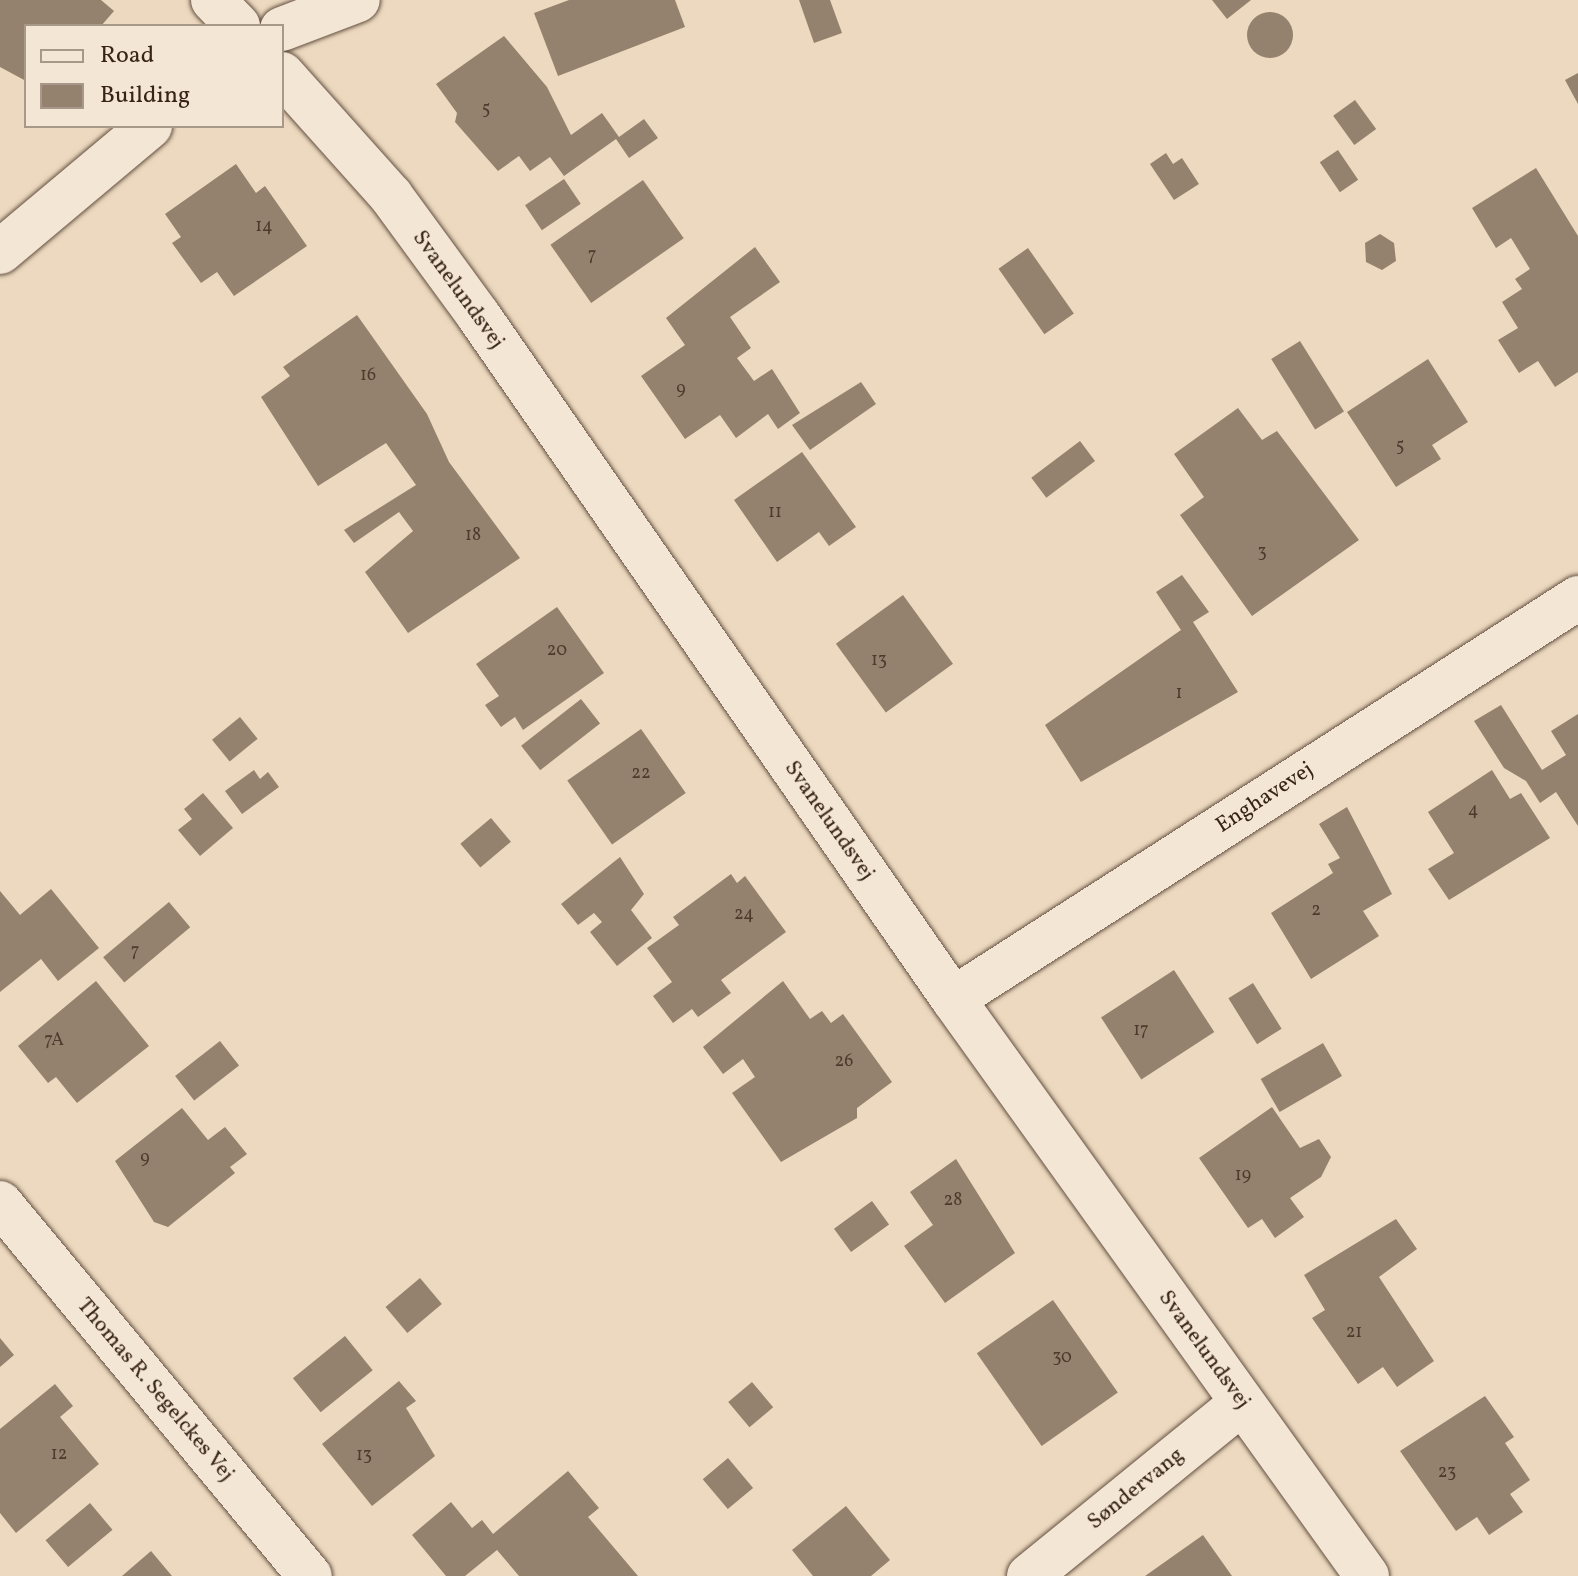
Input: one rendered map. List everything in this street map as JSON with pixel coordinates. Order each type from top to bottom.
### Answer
[{"type":"street","points":[[213,0],[236,24]]},
{"type":"street","points":[[284,28],[358,0]]},
{"type":"street","name":"Svanelundsvej","points":[[284,76],[399,207],[953,999],[1367,1576]]},
{"type":"street","points":[[0,252],[148,128]]},
{"type":"street","name":"Enghavevej","points":[[953,999],[1578,598]]},
{"type":"street","name":"Thomas R. Segelckes Vej","points":[[0,1203],[310,1576]]},
{"type":"street","name":"Søndervang","points":[[1029,1576],[1242,1403]]},
{"type":"building","points":[[0,0],[101,0],[114,11],[103,24],[24,24],[24,80],[0,67]]},
{"type":"building","points":[[569,0],[675,0],[685,27],[558,76],[534,13]]},
{"type":"building","points":[[799,0],[830,0],[842,33],[814,43]]},
{"type":"building","points":[[1212,0],[1251,0],[1227,19]]},
{"type":"building","points":[[1270,12],[1286,19],[1293,35],[1286,51],[1270,58],[1254,51],[1247,35],[1254,19]]},
{"type":"building","points":[[504,36],[547,87],[571,135],[602,113],[619,137],[644,119],[658,138],[629,158],[616,139],[564,176],[550,157],[530,171],[519,156],[498,171],[455,122],[457,113],[436,84]]},
{"type":"building","points":[[1578,73],[1578,104],[1565,80]]},
{"type":"building","points":[[1355,100],[1376,129],[1354,145],[1333,116]]},
{"type":"building","points":[[1338,150],[1358,180],[1340,192],[1320,162]]},
{"type":"building","points":[[1166,153],[1173,164],[1182,158],[1199,184],[1174,200],[1150,164]]},
{"type":"building","points":[[236,164],[256,193],[265,186],[307,246],[234,296],[217,272],[201,283],[172,243],[181,237],[165,214]]},
{"type":"building","points":[[1536,168],[1578,236],[1578,372],[1555,387],[1538,361],[1519,373],[1498,340],[1518,328],[1502,302],[1522,289],[1515,279],[1530,269],[1511,238],[1496,248],[1472,208]]},
{"type":"building","points":[[564,179],[581,204],[542,230],[525,205]]},
{"type":"building","points":[[643,180],[684,238],[591,303],[550,245]]},
{"type":"building","points":[[1380,234],[1394,243],[1396,261],[1382,270],[1366,262],[1365,243]]},
{"type":"building","points":[[755,247],[780,282],[730,317],[751,348],[737,358],[754,381],[772,369],[800,413],[778,429],[768,414],[736,438],[720,415],[685,439],[641,376],[685,345],[666,318]]},
{"type":"building","points":[[1028,248],[1074,314],[1044,334],[999,269]]},
{"type":"building","points":[[357,315],[427,414],[449,462],[520,558],[408,633],[365,572],[413,531],[399,512],[354,543],[344,530],[416,485],[386,443],[318,486],[261,397],[290,376],[283,367]]},
{"type":"building","points":[[1300,341],[1344,411],[1315,429],[1271,359]]},
{"type":"building","points":[[1428,359],[1468,422],[1432,445],[1441,459],[1396,487],[1347,412]]},
{"type":"building","points":[[861,382],[876,404],[810,450],[792,425]]},
{"type":"building","points":[[1238,408],[1262,440],[1277,431],[1359,540],[1252,616],[1180,515],[1204,497],[1174,454]]},
{"type":"building","points":[[1080,441],[1095,461],[1046,498],[1031,478]]},
{"type":"building","points":[[802,452],[856,527],[829,546],[819,532],[777,562],[734,500]]},
{"type":"building","points":[[1182,575],[1209,612],[1193,622],[1238,692],[1081,782],[1045,725],[1181,630],[1156,592]]},
{"type":"building","points":[[903,595],[953,664],[886,713],[836,644]]},
{"type":"building","points":[[557,607],[604,673],[523,730],[515,717],[501,727],[485,705],[499,696],[476,664]]},
{"type":"building","points":[[581,699],[600,723],[540,770],[521,746]]},
{"type":"building","points":[[1501,705],[1542,770],[1566,755],[1551,731],[1578,714],[1578,826],[1556,792],[1540,803],[1526,781],[1504,768],[1474,721]]},
{"type":"building","points":[[240,717],[258,739],[230,761],[212,740]]},
{"type":"building","points":[[641,729],[686,793],[612,845],[567,781]]},
{"type":"building","points":[[254,770],[260,779],[268,772],[279,787],[242,814],[225,791]]},
{"type":"building","points":[[1492,770],[1510,799],[1521,793],[1550,838],[1449,900],[1428,869],[1454,853],[1428,812]]},
{"type":"building","points":[[203,793],[233,828],[200,856],[178,830],[192,819],[184,809]]},
{"type":"building","points":[[1347,807],[1392,894],[1363,911],[1379,936],[1311,979],[1271,913],[1333,873],[1328,864],[1340,858],[1319,824]]},
{"type":"building","points":[[491,818],[511,842],[480,867],[460,844]]},
{"type":"building","points":[[620,857],[644,894],[631,910],[652,938],[617,966],[590,932],[602,922],[594,913],[578,925],[561,904]]},
{"type":"building","points":[[731,874],[737,883],[745,876],[786,932],[721,980],[731,993],[698,1017],[692,1009],[673,1023],[653,996],[672,982],[647,948],[679,925],[673,917]]},
{"type":"building","points":[[51,889],[99,948],[58,981],[41,959],[0,992],[0,891],[20,915]]},
{"type":"building","points":[[169,902],[190,927],[124,983],[103,957]]},
{"type":"building","points":[[1174,970],[1214,1032],[1141,1079],[1101,1017]]},
{"type":"building","points":[[96,981],[149,1046],[77,1103],[56,1077],[48,1083],[18,1046]]},
{"type":"building","points":[[783,981],[810,1019],[822,1011],[831,1023],[843,1014],[892,1082],[857,1108],[857,1118],[781,1162],[732,1093],[755,1077],[743,1059],[723,1074],[703,1047]]},
{"type":"building","points":[[1253,983],[1282,1029],[1257,1044],[1228,998]]},
{"type":"building","points":[[220,1041],[239,1065],[194,1101],[175,1076]]},
{"type":"building","points":[[1323,1043],[1342,1076],[1280,1112],[1261,1079]]},
{"type":"building","points":[[1272,1107],[1300,1148],[1319,1139],[1331,1157],[1321,1177],[1290,1198],[1304,1217],[1275,1238],[1262,1219],[1248,1228],[1199,1158]]},
{"type":"building","points":[[182,1108],[208,1140],[225,1127],[247,1154],[230,1167],[235,1173],[168,1227],[154,1222],[115,1161]]},
{"type":"building","points":[[956,1159],[1015,1253],[945,1303],[904,1246],[933,1225],[910,1192]]},
{"type":"building","points":[[872,1201],[889,1224],[851,1252],[834,1229]]},
{"type":"building","points":[[1396,1219],[1417,1249],[1379,1277],[1434,1361],[1397,1387],[1383,1367],[1358,1384],[1312,1318],[1325,1310],[1304,1275]]},
{"type":"building","points":[[420,1278],[442,1304],[407,1333],[386,1307]]},
{"type":"building","points":[[1053,1300],[1118,1393],[1042,1446],[977,1353]]},
{"type":"building","points":[[345,1336],[373,1370],[321,1412],[293,1378]]},
{"type":"building","points":[[0,1338],[14,1355],[0,1367]]},
{"type":"building","points":[[399,1381],[416,1401],[406,1408],[435,1456],[372,1506],[322,1444]]},
{"type":"building","points":[[752,1382],[773,1407],[749,1427],[728,1402]]},
{"type":"building","points":[[55,1384],[73,1406],[60,1417],[99,1464],[16,1533],[0,1513],[0,1429]]},
{"type":"building","points":[[1485,1396],[1514,1437],[1505,1443],[1530,1480],[1510,1494],[1523,1512],[1489,1535],[1477,1517],[1456,1531],[1400,1451]]},
{"type":"building","points":[[728,1458],[753,1488],[728,1509],[703,1479]]},
{"type":"building","points":[[568,1471],[599,1508],[588,1517],[638,1576],[519,1576],[497,1550],[465,1576],[446,1576],[412,1535],[451,1502],[472,1528],[482,1520],[493,1534]]},
{"type":"building","points":[[90,1503],[112,1530],[68,1567],[46,1540]]},
{"type":"building","points":[[846,1506],[890,1560],[871,1576],[813,1576],[792,1550]]},
{"type":"building","points":[[1203,1535],[1232,1576],[1145,1576]]},
{"type":"building","points":[[151,1551],[172,1576],[122,1576]]}]
